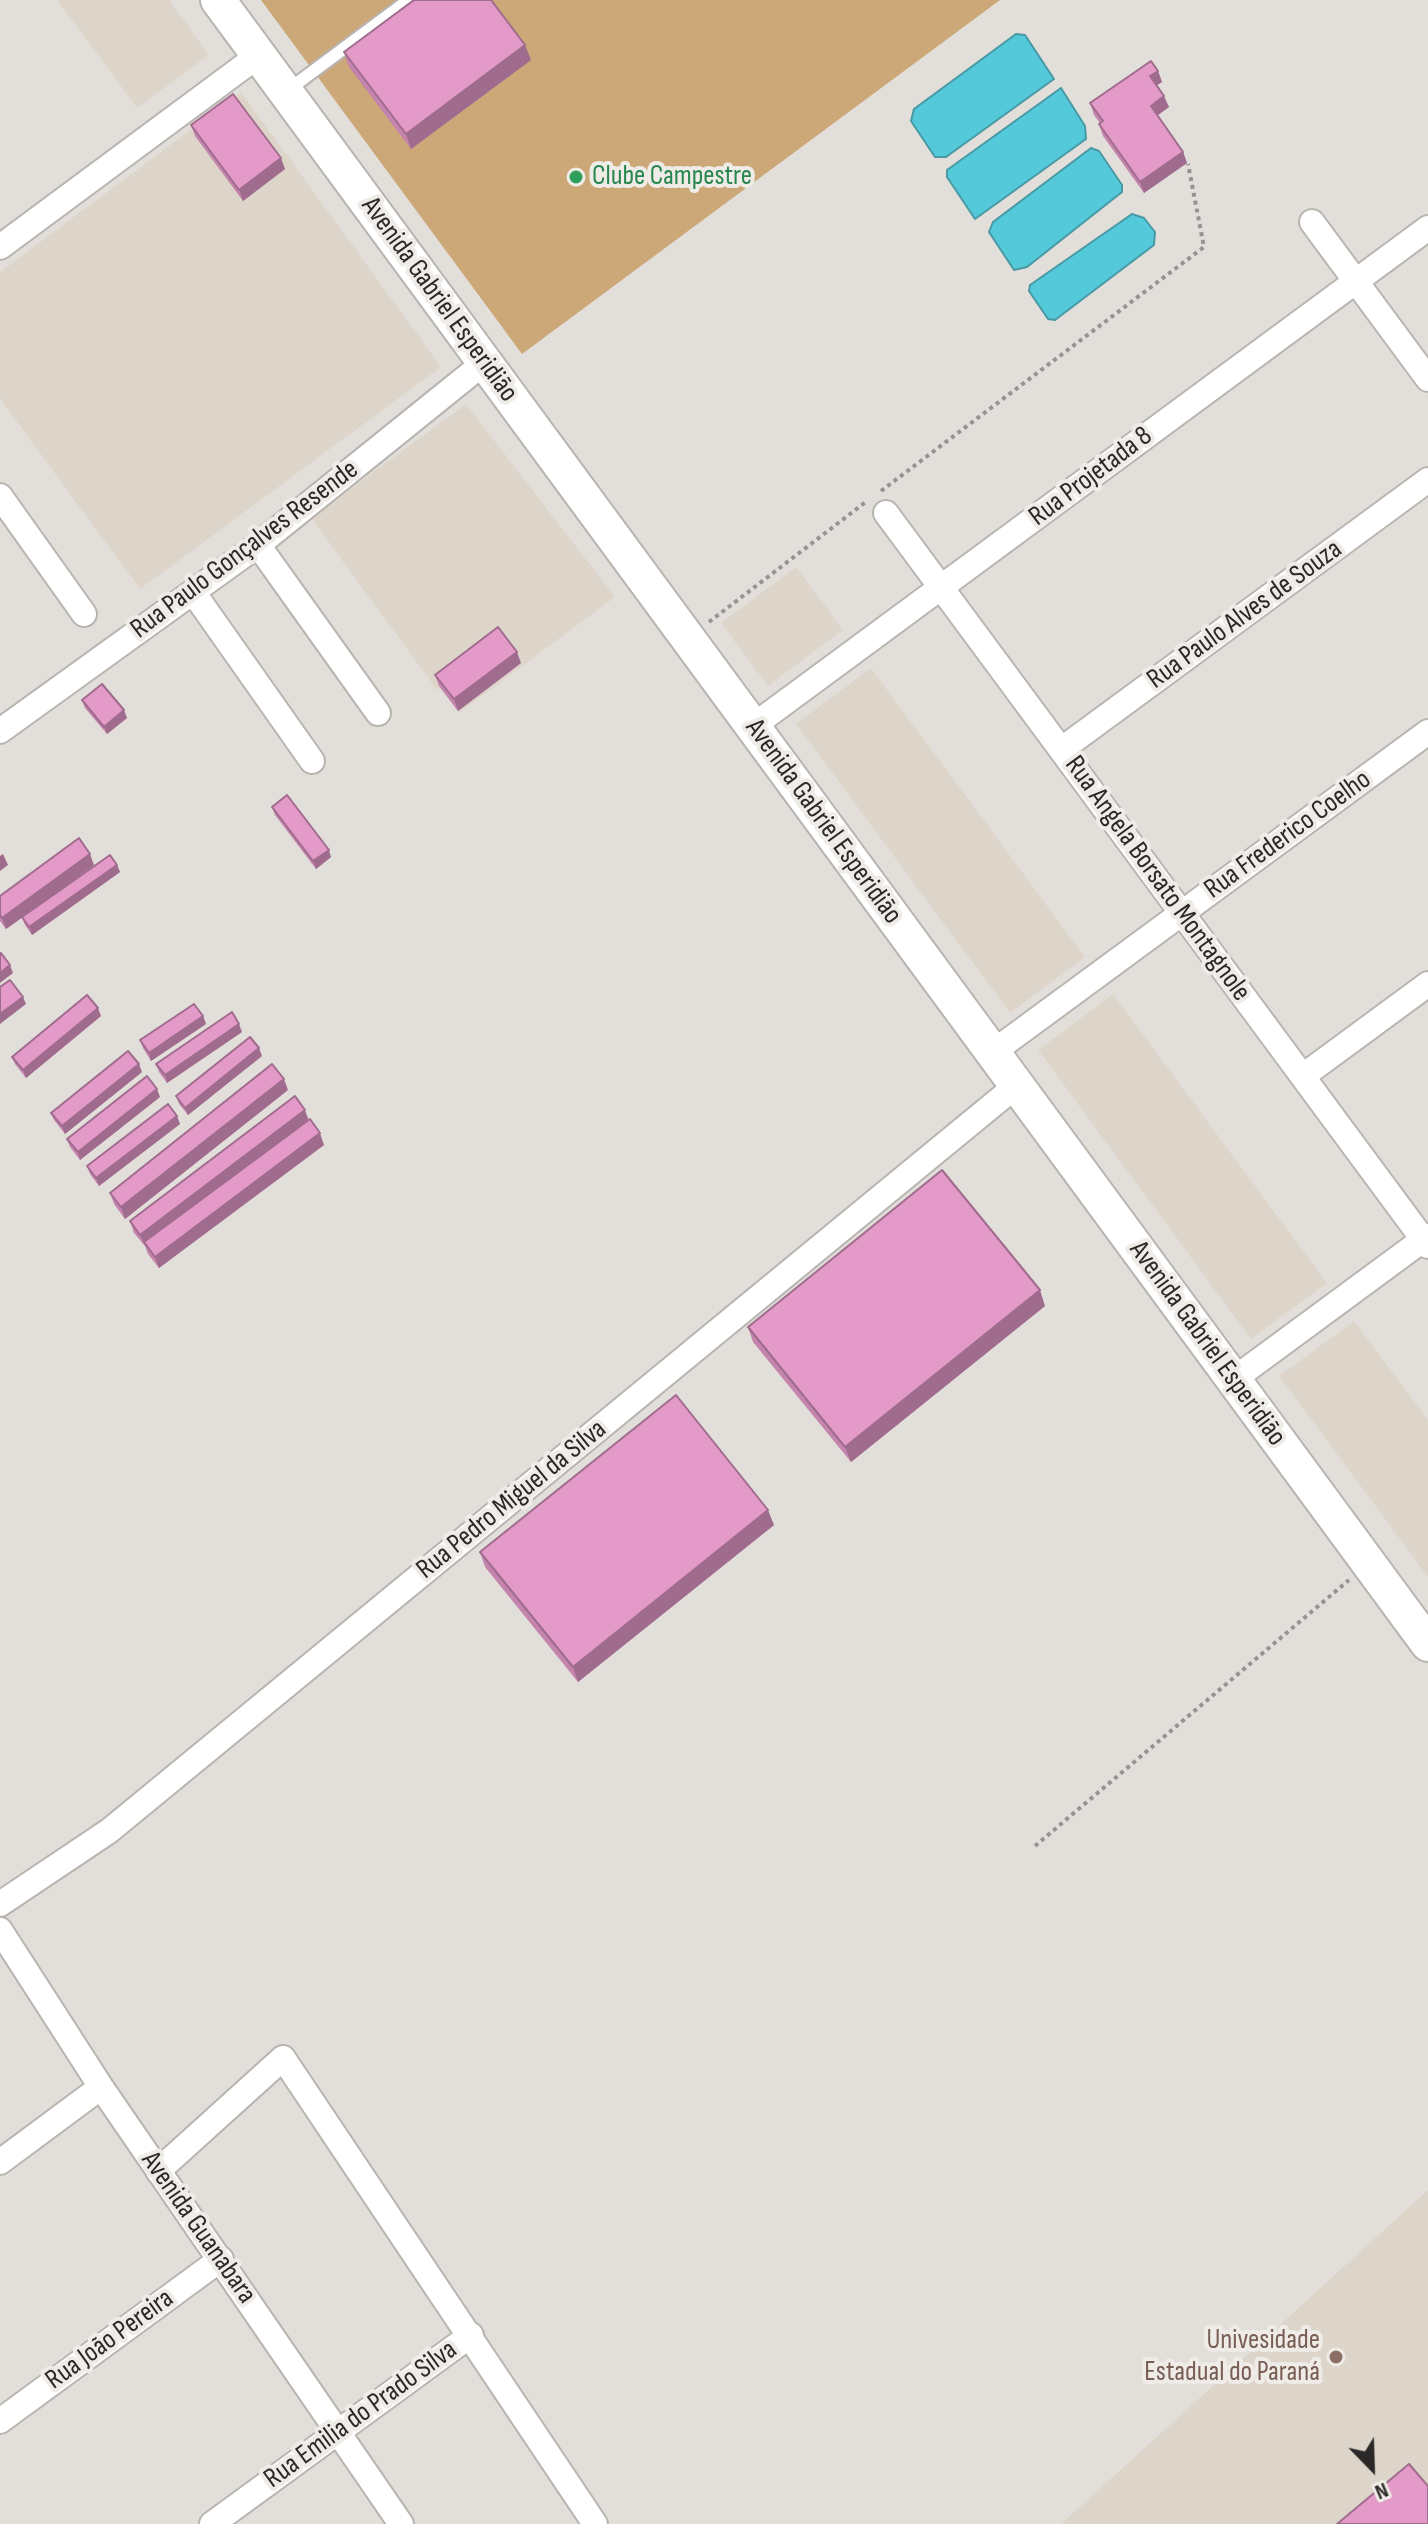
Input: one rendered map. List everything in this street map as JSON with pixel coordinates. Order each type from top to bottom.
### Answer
[{"type":"main road","name":"Avenida Gabriel Esperidião","points":[[218,0],[1428,1644]]},
{"type":"street","points":[[0,247],[259,55]]},
{"type":"street","points":[[1312,222],[1428,379]]},
{"type":"street","name":"Rua Projetada 8","points":[[753,726],[1428,228]]},
{"type":"street","name":"Rua Paulo Gonçalves Resende","points":[[0,731],[258,545],[485,362]]},
{"type":"street","name":"Rua Paulo Alves de Souza","points":[[1062,749],[1428,480]]},
{"type":"street","points":[[0,496],[84,614]]},
{"type":"street","name":"Rua Angela Borsato Montagnole","points":[[886,513],[1426,1241]]},
{"type":"street","points":[[258,545],[378,713]]},
{"type":"street","points":[[193,592],[312,761]]},
{"type":"street","name":"Rua Frederico Coelho","points":[[993,1052],[1428,732]]},
{"type":"street","points":[[1303,1076],[1428,984]]},
{"type":"street","name":"Rua Pedro Miguel da Silva","points":[[0,1904],[109,1831],[1017,1085]]},
{"type":"street","points":[[1234,1379],[1426,1241]]},
{"type":"street","name":"Avenida Guanabara","points":[[0,1930],[101,2087],[401,2524]]},
{"type":"street","points":[[158,2171],[283,2058],[595,2524]]},
{"type":"street","points":[[0,2162],[101,2087]]},
{"type":"street","name":"Rua João Pereira","points":[[0,2421],[221,2259]]},
{"type":"street","name":"Rua Emilia do Prado Silva","points":[[212,2524],[471,2335]]},
{"type":"lane","points":[[286,92],[409,0]]},
{"type":"path","points":[[688,637],[1204,247],[1188,164]]},
{"type":"path","points":[[1035,1846],[1369,1563]]},
{"type":"shaded area","points":[[57,0],[169,0],[209,55],[137,108]]},
{"type":"shaded area","name":"Clube Campestre","points":[[261,0],[1000,0],[522,354]]},
{"type":"shaded area","points":[[241,92],[441,367],[140,589],[0,399],[0,272]]},
{"type":"shaded area","points":[[466,404],[615,597],[459,713],[440,688],[437,690],[311,518]]},
{"type":"shaded area","points":[[796,567],[843,630],[768,686],[721,623]]},
{"type":"shaded area","points":[[871,668],[1085,957],[1010,1013],[796,724]]},
{"type":"shaded area","points":[[1113,994],[1327,1283],[1251,1339],[1038,1050]]},
{"type":"shaded area","points":[[1354,1321],[1428,1420],[1428,1577],[1279,1376]]},
{"type":"shaded area","name":"Univesidade Estadual do Paraná","points":[[1428,2190],[1428,2524],[1061,2524]]},
{"type":"water","points":[[1016,34],[1025,35],[1054,79],[946,157],[935,157],[911,121],[914,109]]},
{"type":"water","points":[[1061,88],[1085,126],[1086,139],[975,219],[947,177],[947,170]]},
{"type":"water","points":[[1091,148],[1099,151],[1122,185],[1122,192],[1027,267],[1014,270],[989,232],[993,222]]},
{"type":"water","points":[[1132,214],[1144,218],[1155,232],[1154,245],[1055,320],[1048,319],[1029,291],[1030,285]]},
{"type":"building","points":[[414,0],[491,0],[525,45],[406,134],[344,52]]},
{"type":"building","points":[[1151,61],[1158,71],[1150,76],[1164,96],[1151,106],[1183,152],[1140,182],[1099,124],[1103,121],[1090,103]]},
{"type":"building","points":[[233,94],[281,158],[239,190],[191,125]]},
{"type":"building","points":[[498,627],[517,652],[454,699],[435,675]]},
{"type":"building","points":[[102,684],[124,710],[104,727],[82,700]]},
{"type":"building","points":[[287,795],[329,850],[313,861],[272,807]]},
{"type":"building","points":[[79,838],[90,854],[2,918],[0,896]]},
{"type":"building","points":[[110,855],[117,865],[29,927],[22,917]]},
{"type":"building","points":[[0,955],[10,965],[0,973]]},
{"type":"building","points":[[10,980],[23,997],[0,1014],[0,987]]},
{"type":"building","points":[[87,995],[98,1008],[23,1070],[12,1057]]},
{"type":"building","points":[[194,1004],[203,1016],[149,1053],[140,1040]]},
{"type":"building","points":[[232,1012],[239,1024],[165,1075],[156,1064]]},
{"type":"building","points":[[250,1037],[259,1048],[185,1108],[176,1096]]},
{"type":"building","points":[[128,1051],[139,1064],[62,1126],[51,1113]]},
{"type":"building","points":[[272,1064],[284,1079],[121,1207],[110,1193]]},
{"type":"building","points":[[147,1076],[157,1089],[78,1152],[67,1139]]},
{"type":"building","points":[[295,1096],[305,1110],[140,1235],[130,1221]]},
{"type":"building","points":[[168,1104],[177,1116],[96,1178],[87,1166]]},
{"type":"building","points":[[310,1119],[320,1133],[155,1257],[144,1242]]},
{"type":"building","points":[[942,1170],[1040,1290],[845,1447],[748,1327]]},
{"type":"building","points":[[676,1395],[768,1510],[573,1667],[480,1552]]},
{"type":"building","points":[[1409,2464],[1428,2486],[1428,2524],[1337,2524]]},
{"type":"place","name":"Clube Campestre","points":[[576,177]]},
{"type":"place","name":"Univesidade Estadual do Paraná","points":[[1336,2357]]}]
